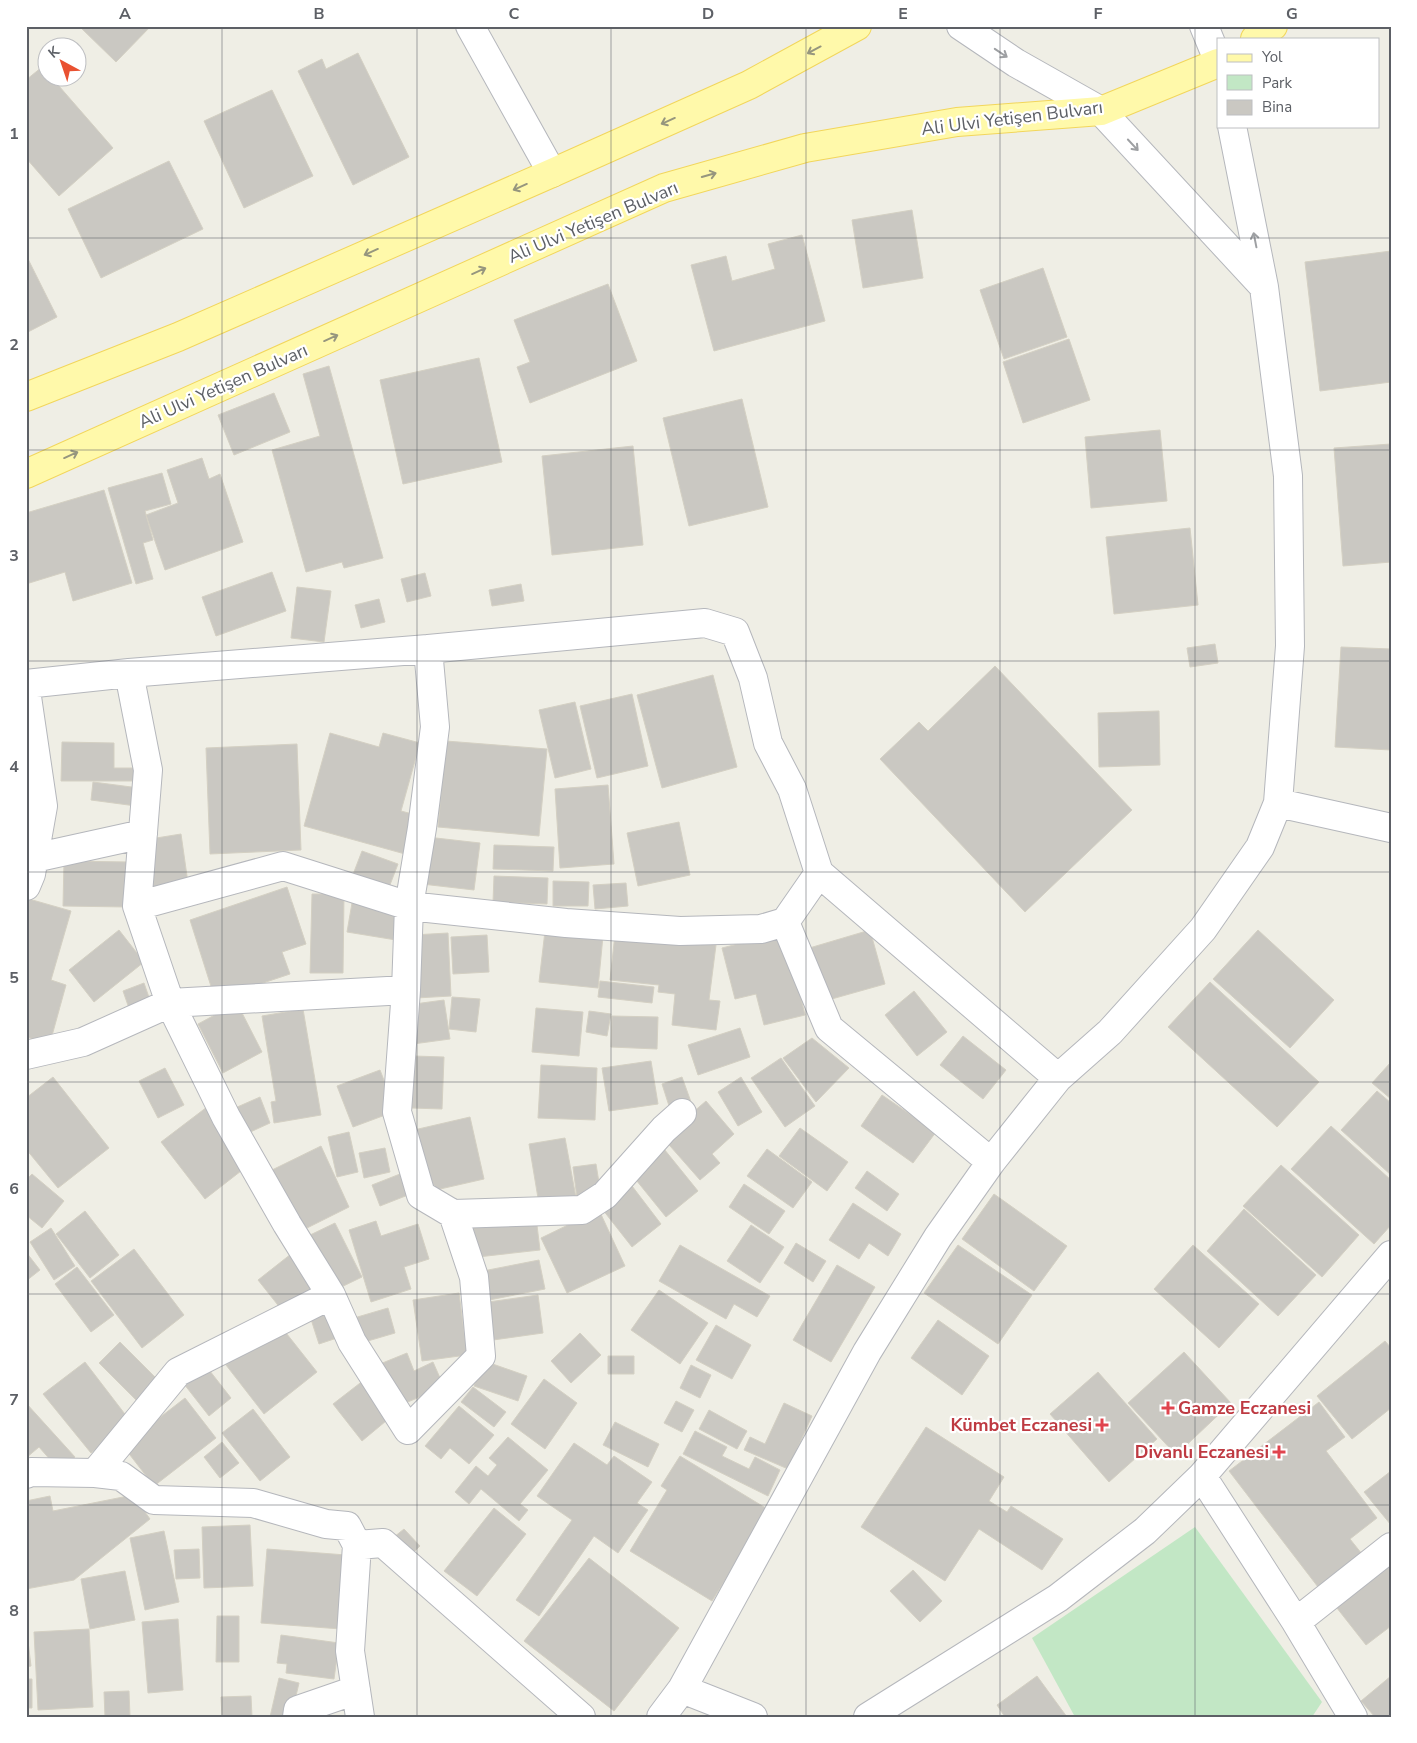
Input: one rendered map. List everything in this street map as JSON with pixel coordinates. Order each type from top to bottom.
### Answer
[{"type":"main road","points":[[26,397],[178,337],[552,173],[749,85],[857,26]]},
{"type":"main road","points":[[1256,38],[1274,26]]},
{"type":"main road","name":"Ali Ulvi Yetişen Bulvarı","points":[[26,474],[664,188],[806,148],[957,122],[1101,111],[1217,61]]},
{"type":"street","points":[[470,26],[552,173]]},
{"type":"street","points":[[961,26],[1016,63],[1101,111],[1264,288]]},
{"type":"street","points":[[1204,26],[1217,58]]},
{"type":"street","points":[[661,1717],[682,1689],[867,1352],[938,1237],[991,1162],[1058,1078],[1110,1032],[1203,929],[1260,847],[1278,803],[1290,646],[1288,476],[1264,288],[1232,128]]},
{"type":"street","points":[[26,684],[129,673],[428,649],[704,623],[734,632],[753,678],[768,743],[792,789],[818,873],[1058,1078]]},
{"type":"street","points":[[428,649],[435,727],[422,828],[408,906],[406,990],[396,1112],[421,1195],[453,1214],[582,1210],[605,1195],[664,1129],[682,1113]]},
{"type":"street","points":[[129,673],[148,770],[137,906],[170,1003],[226,1117],[287,1224],[331,1295],[352,1342],[408,1430],[481,1356],[474,1277],[453,1214]]},
{"type":"street","points":[[26,690],[44,806],[29,873]]},
{"type":"street","points":[[1278,803],[1391,828]]},
{"type":"street","points":[[29,873],[143,834]]},
{"type":"street","points":[[137,906],[283,866],[408,906],[566,924],[680,931],[761,929],[785,922],[818,873]]},
{"type":"street","points":[[785,922],[829,1028],[991,1162]]},
{"type":"street","points":[[26,1055],[83,1042],[170,1003],[406,990]]},
{"type":"street","points":[[868,1717],[1058,1598],[1145,1531],[1202,1476],[1391,1255]]},
{"type":"street","points":[[95,1473],[178,1372],[331,1295]]},
{"type":"street","points":[[26,1474],[31,1472],[95,1473],[121,1476],[154,1500],[252,1503],[326,1524],[347,1526],[357,1545],[350,1652],[360,1717]]},
{"type":"street","points":[[1202,1476],[1296,1622],[1353,1717]]},
{"type":"street","points":[[357,1545],[382,1544],[581,1717]]},
{"type":"street","points":[[1296,1622],[1391,1547]]},
{"type":"street","points":[[682,1689],[753,1717]]},
{"type":"street","points":[[296,1717],[298,1710],[356,1690]]},
{"type":"green space","points":[[1195,1527],[1322,1702],[1312,1717],[1075,1717],[1032,1638]]},
{"type":"building","points":[[79,26],[151,26],[116,62]]},
{"type":"building","points":[[358,53],[409,157],[353,185],[298,71],[322,59],[326,69]]},
{"type":"building","points":[[38,70],[38,88],[61,88],[113,148],[59,196],[26,158],[26,80]]},
{"type":"building","points":[[272,90],[313,176],[244,208],[204,121]]},
{"type":"building","points":[[169,161],[203,229],[101,278],[68,209]]},
{"type":"building","points":[[912,210],[923,278],[863,288],[852,220]]},
{"type":"building","points":[[802,235],[825,321],[714,351],[691,265],[726,256],[732,281],[775,269],[768,244]]},
{"type":"building","points":[[1391,251],[1391,382],[1320,391],[1305,262]]},
{"type":"building","points":[[26,255],[57,317],[26,333]]},
{"type":"building","points":[[1043,268],[1067,337],[1004,359],[980,290]]},
{"type":"building","points":[[608,284],[637,361],[530,403],[517,367],[530,362],[514,320]]},
{"type":"building","points":[[1069,339],[1090,400],[1023,423],[1003,362]]},
{"type":"building","points":[[479,358],[502,462],[403,484],[380,380]]},
{"type":"building","points":[[329,366],[383,558],[344,568],[342,562],[306,572],[272,450],[320,436],[303,374]]},
{"type":"building","points":[[274,393],[290,432],[234,455],[218,415]]},
{"type":"building","points":[[742,399],[768,507],[689,526],[663,418]]},
{"type":"building","points":[[1160,430],[1167,501],[1091,508],[1085,437]]},
{"type":"building","points":[[1391,444],[1391,562],[1343,566],[1334,448]]},
{"type":"building","points":[[633,446],[643,545],[552,555],[542,456]]},
{"type":"building","points":[[202,458],[209,479],[220,474],[243,542],[165,570],[146,515],[178,503],[167,470]]},
{"type":"building","points":[[162,473],[171,504],[145,511],[153,540],[143,543],[153,579],[136,584],[108,488]]},
{"type":"building","points":[[104,490],[132,583],[73,601],[65,572],[26,584],[26,513]]},
{"type":"building","points":[[1190,528],[1198,605],[1114,614],[1106,537]]},
{"type":"building","points":[[272,572],[286,611],[216,636],[202,597]]},
{"type":"building","points":[[425,573],[431,596],[407,602],[401,579]]},
{"type":"building","points":[[521,584],[524,601],[492,606],[489,590]]},
{"type":"building","points":[[297,587],[331,591],[324,642],[291,638]]},
{"type":"building","points":[[379,599],[385,622],[361,628],[355,605]]},
{"type":"building","points":[[1215,644],[1218,663],[1190,667],[1187,648]]},
{"type":"building","points":[[1341,647],[1391,649],[1391,750],[1335,747]]},
{"type":"building","points":[[995,666],[1132,810],[1025,912],[880,759],[919,722],[928,731]]},
{"type":"building","points":[[713,675],[737,767],[662,788],[637,695]]},
{"type":"building","points":[[632,694],[648,766],[597,778],[580,706]]},
{"type":"building","points":[[575,702],[591,769],[555,778],[539,710]]},
{"type":"building","points":[[1159,711],[1160,765],[1099,767],[1098,713]]},
{"type":"building","points":[[330,733],[379,747],[383,733],[420,743],[401,811],[416,815],[405,854],[304,826]]},
{"type":"building","points":[[446,741],[547,749],[539,836],[438,827]]},
{"type":"building","points":[[62,742],[114,743],[114,768],[135,768],[135,781],[61,781]]},
{"type":"building","points":[[297,744],[301,850],[210,854],[206,748]]},
{"type":"building","points":[[93,782],[139,788],[136,806],[91,800]]},
{"type":"building","points":[[608,785],[614,864],[560,868],[555,789]]},
{"type":"building","points":[[679,822],[690,875],[638,886],[627,833]]},
{"type":"building","points":[[181,834],[189,890],[153,896],[144,840]]},
{"type":"building","points":[[427,837],[480,843],[474,890],[422,884]]},
{"type":"building","points":[[494,845],[554,847],[553,871],[493,869]]},
{"type":"building","points":[[362,851],[398,864],[388,890],[352,877]]},
{"type":"building","points":[[64,861],[129,862],[127,907],[63,906]]},
{"type":"building","points":[[494,876],[548,878],[547,904],[493,902]]},
{"type":"building","points":[[553,881],[589,882],[588,906],[553,906]]},
{"type":"building","points":[[626,883],[628,906],[595,909],[593,885]]},
{"type":"building","points":[[287,887],[306,944],[282,952],[290,974],[215,999],[190,920]]},
{"type":"building","points":[[312,894],[344,894],[343,973],[310,973]]},
{"type":"building","points":[[29,899],[71,911],[51,980],[66,985],[50,1043],[26,1037],[26,908]]},
{"type":"building","points":[[352,903],[401,912],[396,940],[347,932]]},
{"type":"building","points":[[119,930],[144,962],[94,1002],[69,970]]},
{"type":"building","points":[[870,930],[885,984],[821,1002],[806,949]]},
{"type":"building","points":[[1258,930],[1334,1000],[1290,1048],[1213,979]]},
{"type":"building","points":[[545,931],[603,936],[598,988],[539,982]]},
{"type":"building","points":[[785,932],[805,1015],[764,1025],[756,994],[735,999],[722,948]]},
{"type":"building","points":[[448,933],[451,996],[416,998],[413,935]]},
{"type":"building","points":[[615,934],[716,945],[709,1000],[720,1001],[716,1030],[672,1025],[675,994],[658,992],[659,985],[610,980]]},
{"type":"building","points":[[487,935],[489,972],[453,974],[451,937]]},
{"type":"building","points":[[600,981],[654,987],[652,1003],[598,997]]},
{"type":"building","points":[[1210,982],[1319,1082],[1277,1127],[1168,1027]]},
{"type":"building","points":[[144,983],[152,1006],[131,1014],[123,991]]},
{"type":"building","points":[[914,991],[947,1032],[917,1056],[885,1015]]},
{"type":"building","points":[[452,997],[480,999],[476,1032],[449,1029]]},
{"type":"building","points":[[444,1000],[450,1039],[413,1044],[407,1005]]},
{"type":"building","points":[[237,1003],[262,1052],[223,1073],[198,1024]]},
{"type":"building","points":[[536,1008],[583,1012],[579,1056],[532,1052]]},
{"type":"building","points":[[303,1009],[321,1115],[274,1123],[271,1102],[276,1101],[262,1016]]},
{"type":"building","points":[[589,1011],[611,1014],[607,1036],[586,1032]]},
{"type":"building","points":[[612,1016],[658,1017],[657,1049],[611,1047]]},
{"type":"building","points":[[740,1028],[750,1057],[698,1075],[688,1045]]},
{"type":"building","points":[[963,1036],[1006,1070],[983,1099],[940,1065]]},
{"type":"building","points":[[812,1038],[849,1068],[816,1102],[783,1058]]},
{"type":"building","points":[[414,1056],[444,1057],[442,1109],[412,1108]]},
{"type":"building","points":[[781,1058],[815,1106],[785,1127],[751,1078]]},
{"type":"building","points":[[651,1061],[658,1104],[609,1111],[602,1068]]},
{"type":"building","points":[[1391,1062],[1391,1099],[1372,1083]]},
{"type":"building","points":[[541,1065],[597,1068],[595,1120],[538,1118]]},
{"type":"building","points":[[165,1068],[184,1105],[158,1118],[139,1081]]},
{"type":"building","points":[[380,1070],[396,1111],[353,1127],[337,1086]]},
{"type":"building","points":[[53,1077],[109,1148],[58,1188],[26,1149],[26,1098]]},
{"type":"building","points":[[682,1077],[691,1102],[670,1109],[662,1084]]},
{"type":"building","points":[[741,1077],[762,1112],[738,1126],[718,1092]]},
{"type":"building","points":[[1377,1091],[1391,1103],[1391,1175],[1341,1130]]},
{"type":"building","points":[[882,1095],[936,1132],[913,1163],[861,1126]]},
{"type":"building","points":[[260,1097],[270,1123],[246,1134],[235,1108]]},
{"type":"building","points":[[706,1101],[734,1134],[712,1154],[720,1163],[700,1180],[663,1138]]},
{"type":"building","points":[[207,1107],[250,1164],[205,1199],[161,1142]]},
{"type":"building","points":[[470,1117],[484,1179],[427,1192],[414,1130]]},
{"type":"building","points":[[1331,1126],[1391,1180],[1391,1225],[1374,1244],[1291,1169]]},
{"type":"building","points":[[800,1128],[848,1162],[827,1191],[779,1156]]},
{"type":"building","points":[[349,1132],[358,1172],[337,1177],[328,1137]]},
{"type":"building","points":[[565,1138],[577,1203],[540,1210],[529,1144]]},
{"type":"building","points":[[660,1144],[698,1191],[666,1217],[628,1170]]},
{"type":"building","points":[[321,1146],[349,1207],[301,1231],[272,1170]]},
{"type":"building","points":[[385,1148],[390,1172],[364,1178],[359,1153]]},
{"type":"building","points":[[767,1149],[812,1182],[793,1208],[747,1176]]},
{"type":"building","points":[[596,1164],[601,1195],[577,1198],[573,1167]]},
{"type":"building","points":[[1281,1165],[1359,1235],[1322,1277],[1243,1206]]},
{"type":"building","points":[[867,1171],[899,1194],[887,1211],[855,1188]]},
{"type":"building","points":[[32,1174],[64,1201],[42,1228],[26,1215],[26,1180]]},
{"type":"building","points":[[400,1174],[408,1195],[380,1206],[372,1185]]},
{"type":"building","points":[[629,1182],[661,1224],[632,1247],[599,1205]]},
{"type":"building","points":[[744,1184],[785,1211],[769,1234],[729,1207]]},
{"type":"building","points":[[994,1194],[1067,1246],[1034,1291],[962,1239]]},
{"type":"building","points":[[853,1203],[901,1234],[888,1256],[869,1243],[859,1259],[829,1240]]},
{"type":"building","points":[[1244,1209],[1316,1275],[1278,1316],[1207,1251]]},
{"type":"building","points":[[599,1210],[625,1266],[567,1293],[541,1238]]},
{"type":"building","points":[[85,1211],[119,1255],[90,1278],[56,1234]]},
{"type":"building","points":[[536,1217],[540,1250],[469,1258],[466,1224]]},
{"type":"building","points":[[376,1221],[381,1236],[418,1224],[429,1259],[404,1267],[411,1289],[371,1302],[349,1230]]},
{"type":"building","points":[[335,1223],[362,1277],[333,1291],[306,1237]]},
{"type":"building","points":[[751,1225],[784,1247],[760,1283],[727,1261]]},
{"type":"building","points":[[51,1228],[75,1266],[54,1280],[30,1242]]},
{"type":"building","points":[[796,1243],[826,1261],[813,1282],[784,1263]]},
{"type":"building","points":[[680,1245],[770,1296],[757,1317],[734,1304],[726,1319],[659,1281]]},
{"type":"building","points":[[958,1245],[1032,1295],[998,1344],[924,1293]]},
{"type":"building","points":[[1193,1245],[1259,1304],[1219,1348],[1154,1289]]},
{"type":"building","points":[[134,1249],[184,1315],[142,1348],[91,1281]]},
{"type":"building","points":[[26,1252],[40,1270],[26,1281]]},
{"type":"building","points":[[291,1254],[318,1288],[285,1314],[258,1280]]},
{"type":"building","points":[[539,1260],[545,1289],[479,1302],[473,1273]]},
{"type":"building","points":[[837,1265],[875,1287],[831,1362],[793,1340]]},
{"type":"building","points":[[77,1267],[114,1315],[91,1332],[55,1284]]},
{"type":"building","points":[[659,1290],[708,1323],[680,1364],[631,1330]]},
{"type":"building","points":[[459,1293],[467,1355],[422,1361],[413,1300]]},
{"type":"building","points":[[538,1295],[543,1333],[486,1341],[481,1303]]},
{"type":"building","points":[[333,1305],[343,1336],[319,1344],[309,1313]]},
{"type":"building","points":[[388,1308],[395,1333],[361,1343],[354,1318]]},
{"type":"building","points":[[938,1320],[989,1356],[962,1395],[911,1358]]},
{"type":"building","points":[[279,1324],[317,1372],[264,1414],[226,1365]]},
{"type":"building","points":[[716,1325],[751,1345],[732,1379],[696,1360]]},
{"type":"building","points":[[580,1333],[601,1355],[571,1383],[551,1361]]},
{"type":"building","points":[[1385,1341],[1391,1348],[1391,1408],[1352,1439],[1317,1396]]},
{"type":"building","points":[[120,1342],[160,1382],[139,1403],[99,1363]]},
{"type":"building","points":[[1184,1352],[1231,1403],[1176,1455],[1128,1403]]},
{"type":"building","points":[[407,1353],[414,1371],[433,1362],[444,1387],[398,1406],[380,1364]]},
{"type":"building","points":[[608,1356],[634,1356],[634,1374],[608,1374]]},
{"type":"building","points":[[484,1361],[527,1376],[518,1401],[474,1386]]},
{"type":"building","points":[[85,1362],[131,1422],[91,1453],[43,1394]]},
{"type":"building","points":[[691,1365],[711,1375],[700,1398],[680,1388]]},
{"type":"building","points":[[206,1366],[231,1398],[209,1416],[184,1384]]},
{"type":"building","points":[[1098,1372],[1157,1439],[1109,1482],[1050,1414]]},
{"type":"building","points":[[544,1379],[577,1403],[545,1449],[511,1424]]},
{"type":"building","points":[[364,1380],[392,1416],[362,1441],[333,1404]]},
{"type":"building","points":[[473,1387],[506,1412],[494,1427],[461,1402]]},
{"type":"building","points":[[185,1398],[216,1438],[154,1486],[123,1446]]},
{"type":"building","points":[[676,1401],[694,1410],[682,1432],[664,1423]]},
{"type":"building","points":[[1319,1402],[1345,1437],[1326,1451],[1377,1518],[1350,1539],[1362,1554],[1318,1587],[1229,1471]]},
{"type":"building","points":[[26,1403],[75,1457],[60,1471],[39,1447],[26,1458]]},
{"type":"building","points":[[784,1403],[812,1416],[788,1469],[744,1450],[750,1437],[765,1444]]},
{"type":"building","points":[[459,1406],[494,1435],[469,1464],[450,1448],[441,1459],[425,1446]]},
{"type":"building","points":[[253,1409],[290,1457],[260,1481],[222,1433]]},
{"type":"building","points":[[709,1410],[747,1431],[737,1449],[699,1429]]},
{"type":"building","points":[[615,1422],[659,1444],[648,1467],[603,1445]]},
{"type":"building","points":[[926,1427],[1004,1477],[989,1501],[1007,1512],[1011,1506],[1063,1539],[1042,1570],[979,1529],[945,1581],[861,1527]]},
{"type":"building","points":[[695,1431],[727,1447],[722,1456],[749,1469],[755,1457],[780,1470],[768,1496],[683,1454]]},
{"type":"building","points":[[508,1437],[548,1470],[520,1504],[528,1510],[519,1521],[481,1489],[469,1504],[455,1492],[476,1466],[488,1476],[497,1465],[489,1458]]},
{"type":"building","points":[[222,1442],[239,1463],[220,1478],[204,1457]]},
{"type":"building","points":[[574,1443],[607,1465],[614,1456],[652,1482],[637,1503],[648,1510],[618,1553],[594,1536],[539,1616],[516,1600],[572,1520],[537,1496]]},
{"type":"building","points":[[680,1456],[769,1510],[712,1601],[630,1551],[667,1490],[661,1486]]},
{"type":"building","points":[[1391,1471],[1391,1525],[1364,1492]]},
{"type":"building","points":[[133,1495],[150,1519],[74,1580],[26,1589],[26,1501],[50,1496],[53,1511]]},
{"type":"building","points":[[494,1508],[526,1534],[477,1596],[444,1571]]},
{"type":"building","points":[[250,1525],[253,1586],[204,1588],[202,1527]]},
{"type":"building","points":[[404,1529],[420,1546],[411,1555],[394,1537]]},
{"type":"building","points":[[164,1531],[179,1602],[145,1610],[130,1538]]},
{"type":"building","points":[[199,1549],[200,1578],[176,1579],[174,1550]]},
{"type":"building","points":[[267,1549],[346,1555],[341,1629],[261,1623]]},
{"type":"building","points":[[589,1558],[679,1628],[614,1711],[524,1641]]},
{"type":"building","points":[[1391,1558],[1391,1626],[1366,1645],[1333,1603]]},
{"type":"building","points":[[913,1570],[942,1601],[920,1622],[890,1591]]},
{"type":"building","points":[[125,1571],[135,1620],[90,1629],[81,1579]]},
{"type":"building","points":[[217,1616],[239,1616],[239,1662],[216,1662]]},
{"type":"building","points":[[178,1619],[183,1690],[148,1693],[142,1622]]},
{"type":"building","points":[[26,1625],[31,1666],[26,1667]]},
{"type":"building","points":[[89,1629],[93,1707],[38,1710],[34,1632]]},
{"type":"building","points":[[281,1635],[339,1643],[334,1679],[286,1673],[287,1664],[277,1663]]},
{"type":"building","points":[[1037,1676],[1067,1717],[1005,1717],[997,1705]]},
{"type":"building","points":[[1391,1676],[1391,1717],[1375,1717],[1361,1701]]},
{"type":"building","points":[[279,1678],[299,1683],[291,1717],[270,1717]]},
{"type":"building","points":[[26,1679],[32,1679],[32,1708],[26,1708]]},
{"type":"building","points":[[129,1691],[130,1717],[105,1717],[104,1692]]},
{"type":"building","points":[[251,1696],[252,1717],[222,1717],[221,1697]]},
{"type":"place","name":"Gamze Eczanesi","points":[[1168,1408]]},
{"type":"place","name":"Kümbet Eczanesi","points":[[1102,1425]]},
{"type":"place","name":"Divanlı Eczanesi","points":[[1279,1452]]}]
